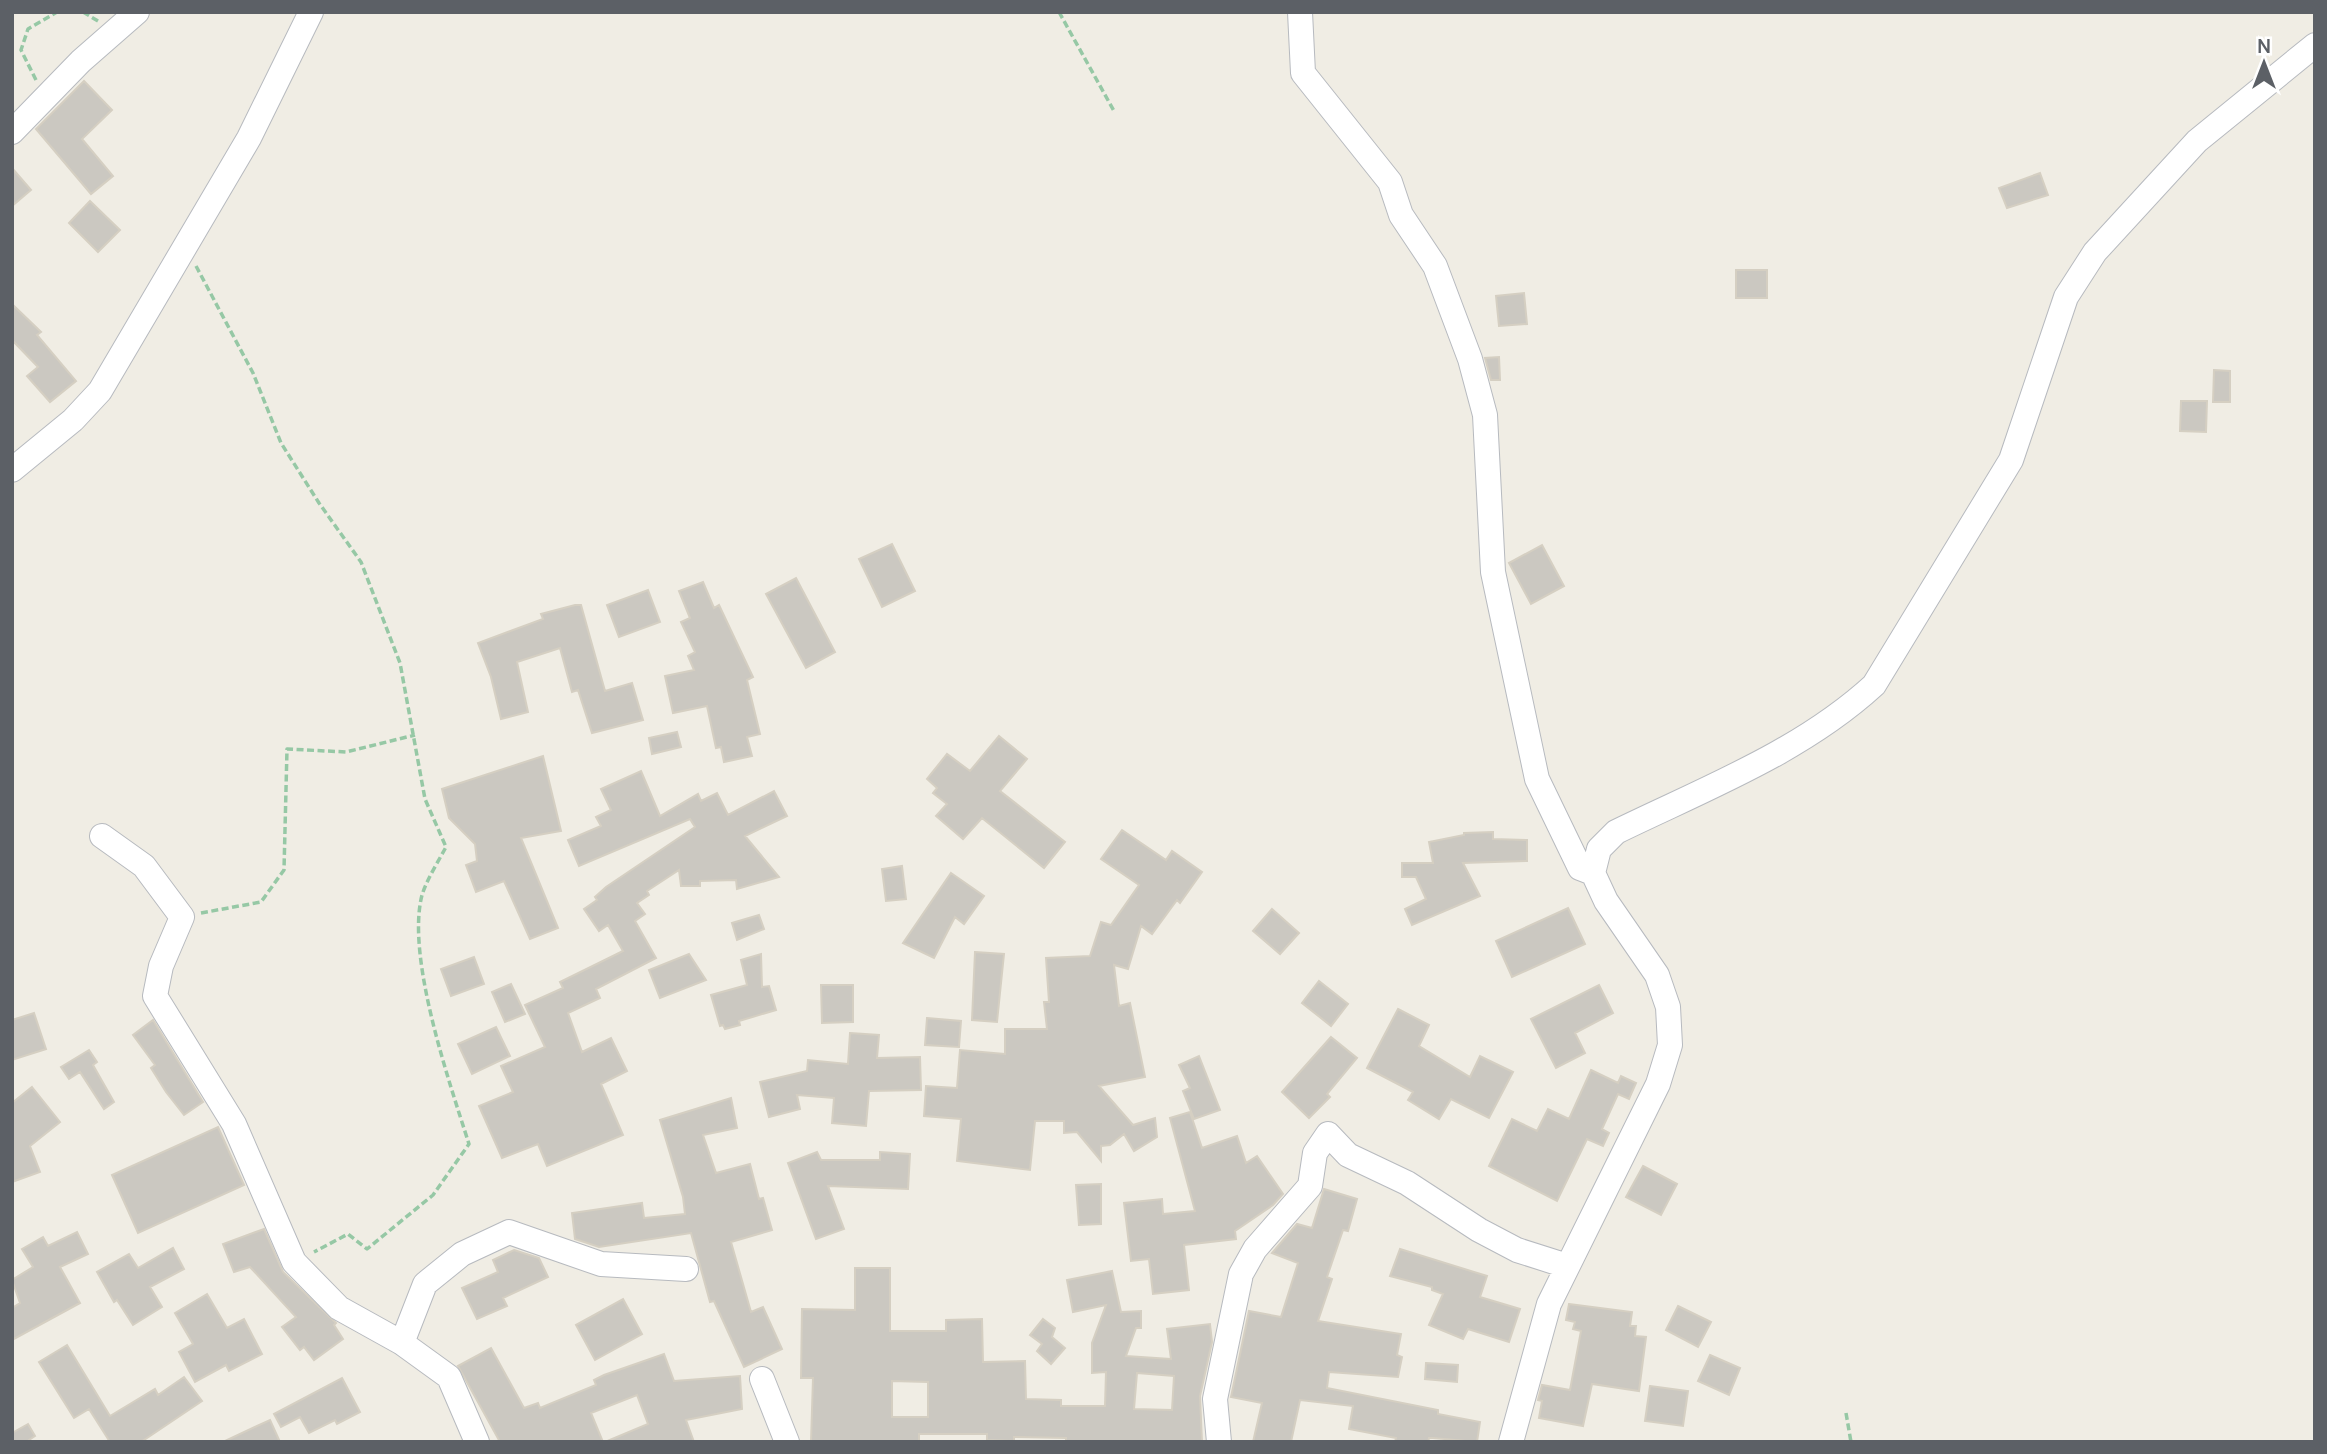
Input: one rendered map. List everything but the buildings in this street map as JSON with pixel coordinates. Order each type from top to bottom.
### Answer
[{"type":"street","points":[[12,132],[81,61],[136,12]]},
{"type":"street","points":[[12,470],[73,420],[100,391],[249,138],[311,12]]},
{"type":"street","points":[[1300,12],[1303,73],[1390,183],[1401,215],[1435,266],[1470,359],[1485,415],[1493,572],[1538,779],[1580,868],[1593,873]]},
{"type":"street","points":[[1511,1442],[1549,1304],[1658,1084],[1670,1045],[1668,1007],[1657,975],[1606,901],[1593,873],[1599,849],[1616,832],[1796,743],[1842,715],[1874,685],[1900,647],[2011,460],[2066,297],[2095,252],[2197,141],[2315,45]]},
{"type":"street","points":[[102,836],[144,866],[182,917],[161,967],[155,996],[234,1124],[294,1262],[339,1308],[402,1343],[449,1377],[477,1442]]},
{"type":"street","points":[[1219,1442],[1215,1399],[1241,1274],[1255,1249],[1310,1186],[1315,1153],[1328,1134],[1348,1155],[1407,1183],[1479,1230],[1517,1250],[1567,1266]]},
{"type":"street","points":[[402,1343],[425,1284],[462,1254],[509,1232],[601,1264],[686,1269]]},
{"type":"street","points":[[762,1379],[787,1442]]},
{"type":"path","points":[[30,90],[36,82],[21,50],[28,29],[57,12]]},
{"type":"path","points":[[1059,12],[1114,111]]},
{"type":"path","points":[[185,246],[253,373],[281,443],[318,503],[361,562],[400,663],[425,799],[446,847],[422,895],[417,951],[450,1083],[469,1144],[433,1195],[368,1249],[348,1234],[294,1262]]},
{"type":"path","points":[[182,917],[261,902],[284,870],[287,749],[346,752],[415,735]]},
{"type":"path","points":[[1846,1413],[1851,1442]]}]
